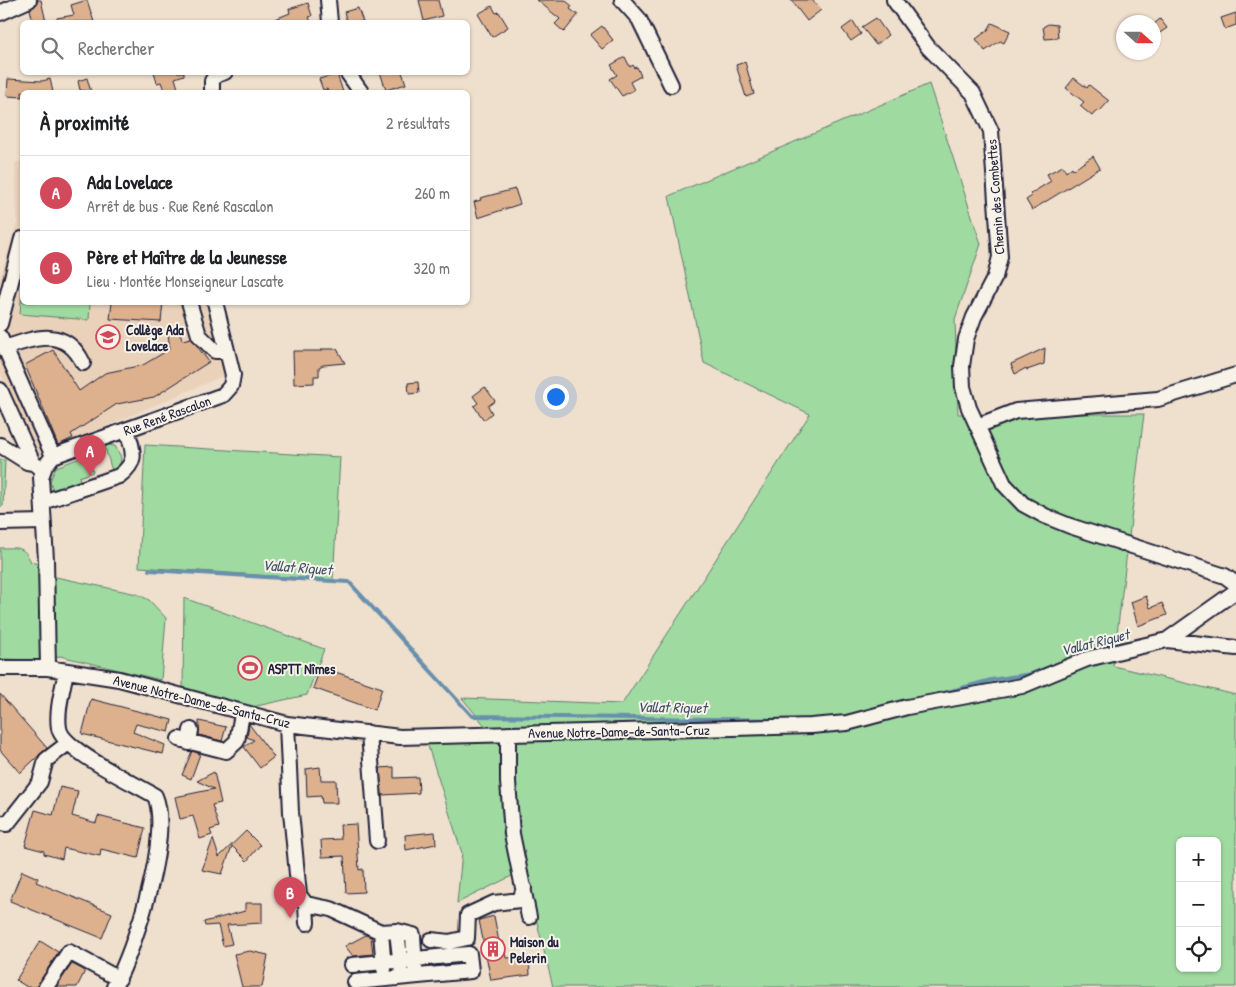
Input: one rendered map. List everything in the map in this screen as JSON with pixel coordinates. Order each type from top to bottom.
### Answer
[{"type":"street","points":[[0,13],[29,0]]},
{"type":"street","points":[[328,0],[330,20]]},
{"type":"street","points":[[622,0],[639,19],[671,85]]},
{"type":"street","name":"Chemin des Combettes","points":[[894,0],[928,47],[973,93],[991,131],[1000,257],[995,277],[974,317],[966,339],[962,366],[963,387],[977,426],[1004,484],[1024,504],[1070,526],[1225,576],[1236,584]]},
{"type":"street","points":[[212,90],[212,82],[216,75]]},
{"type":"street","points":[[350,75],[360,90]]},
{"type":"street","points":[[0,324],[20,246]]},
{"type":"street","points":[[191,305],[199,336],[216,351],[227,351]]},
{"type":"street","name":"Rue René Rascalon","points":[[53,456],[223,395],[231,386],[233,375],[216,305]]},
{"type":"street","points":[[38,467],[53,456],[3,343],[35,337],[56,339],[70,343],[84,362]]},
{"type":"street","points":[[977,426],[1016,411],[1158,399],[1236,375]]},
{"type":"street","points":[[0,390],[41,476],[48,668]]},
{"type":"street","points":[[43,502],[118,476],[128,469],[133,461],[133,451],[127,430]]},
{"type":"street","points":[[0,445],[38,467]]},
{"type":"street","points":[[0,523],[44,522]]},
{"type":"street","points":[[1167,640],[1236,591]]},
{"type":"street","points":[[1167,640],[1236,648]]},
{"type":"street","name":"Avenue Notre-Dame-de-Santa-Cruz","points":[[0,668],[48,668],[119,679],[242,714],[288,724],[400,737],[761,728],[847,723],[907,707],[1022,686],[1087,659],[1167,640]]},
{"type":"street","points":[[46,987],[69,952],[116,983],[132,946],[150,887],[157,848],[159,806],[155,796],[67,744],[59,731],[58,722],[66,671]]},
{"type":"street","points":[[186,737],[226,751],[236,741],[242,714]]},
{"type":"street","points":[[288,724],[291,812],[302,900],[307,923]]},
{"type":"street","points":[[369,733],[377,840]]},
{"type":"street","points":[[508,734],[508,782],[512,834],[529,918]]},
{"type":"street","points":[[0,823],[7,824],[40,782],[46,760],[67,744]]},
{"type":"street","points":[[355,982],[471,971],[467,938],[468,915],[494,903],[520,900],[524,888]]},
{"type":"street","points":[[302,900],[331,908],[381,932],[398,931],[431,940],[449,942],[467,938]]},
{"type":"street","points":[[398,931],[400,960],[409,977]]},
{"type":"street","points":[[381,932],[385,979]]},
{"type":"street","points":[[409,977],[415,958],[413,935]]},
{"type":"street","points":[[431,940],[432,974]]},
{"type":"street","points":[[352,964],[469,954]]},
{"type":"shaded area","name":"Collège Ada Lovelace","points":[[20,162],[20,305],[207,305],[225,375],[35,457],[0,371],[0,278],[17,222],[15,163]]},
{"type":"green space","points":[[929,84],[981,244],[955,319],[958,414],[1144,414],[1113,666],[1236,695],[1236,987],[553,987],[524,870],[457,903],[462,853],[427,743],[496,739],[462,698],[622,704],[810,414],[704,363],[669,196]]},
{"type":"green space","points":[[21,305],[90,305],[89,320],[20,314]]},
{"type":"green space","points":[[104,444],[115,446],[121,457],[120,465],[112,471]]},
{"type":"green space","points":[[145,445],[340,457],[333,580],[139,567]]},
{"type":"green space","points":[[88,455],[93,472],[79,477],[81,482],[53,490],[50,481],[56,467]]},
{"type":"green space","points":[[0,460],[5,460],[3,506],[0,506]]},
{"type":"green space","points":[[0,548],[22,550],[31,562],[42,565],[51,576],[137,594],[149,600],[166,618],[161,680],[60,656],[38,660],[0,659]]},
{"type":"green space","name":"ASPTT Nîmes","points":[[184,598],[324,649],[307,695],[252,707],[183,687]]},
{"type":"building","points":[[38,0],[41,0],[46,20],[33,20],[30,9],[36,5]]},
{"type":"building","points":[[87,0],[93,20],[57,20],[57,18],[74,15],[71,5]]},
{"type":"building","points":[[419,0],[438,0],[442,16],[424,20]]},
{"type":"building","points":[[537,0],[565,0],[572,6],[570,9],[578,15],[564,32],[555,24],[560,19]]},
{"type":"building","points":[[791,0],[812,0],[821,10],[807,21]]},
{"type":"building","points":[[308,3],[312,16],[309,17],[310,20],[273,20],[290,13],[289,9]]},
{"type":"building","points":[[492,6],[496,13],[499,12],[508,27],[492,37],[478,14]]},
{"type":"building","points":[[358,8],[362,20],[346,20],[344,12]]},
{"type":"building","points":[[1236,13],[1236,25],[1225,29],[1221,18]]},
{"type":"building","points":[[876,18],[888,35],[876,45],[862,27]]},
{"type":"building","points":[[1161,20],[1167,28],[1161,32]]},
{"type":"building","points":[[853,21],[861,34],[851,41],[842,29]]},
{"type":"building","points":[[992,23],[1010,31],[1004,43],[1000,41],[985,51],[976,39],[988,30]]},
{"type":"building","points":[[1048,24],[1057,25],[1058,38],[1045,39],[1043,27]]},
{"type":"building","points":[[602,26],[613,40],[602,49],[590,35]]},
{"type":"building","points":[[625,57],[630,67],[633,65],[635,68],[637,67],[641,76],[630,82],[634,90],[622,96],[610,79],[617,75],[611,65]]},
{"type":"building","points":[[745,62],[754,94],[746,97],[736,65]]},
{"type":"building","points":[[155,75],[184,75],[175,78],[178,90],[164,90],[161,82],[157,83]]},
{"type":"building","points":[[337,75],[342,90],[323,90],[319,79]]},
{"type":"building","points":[[381,75],[403,75],[406,84],[386,90]]},
{"type":"building","points":[[87,78],[90,90],[80,90],[78,81]]},
{"type":"building","points":[[1074,78],[1087,88],[1089,85],[1109,101],[1099,112],[1097,110],[1092,116],[1080,106],[1084,102],[1066,88]]},
{"type":"building","points":[[8,79],[42,81],[50,79],[53,90],[20,90],[20,97],[7,96]]},
{"type":"building","points":[[1093,156],[1100,168],[1032,210],[1026,200],[1032,196],[1030,194],[1051,181],[1047,174],[1063,166],[1066,172],[1072,167],[1073,170]]},
{"type":"building","points":[[515,189],[520,204],[478,218],[474,202],[481,200],[480,198]]},
{"type":"building","points":[[112,305],[163,305],[161,322],[110,319]]},
{"type":"building","points":[[180,332],[182,340],[191,338],[209,362],[154,397],[117,404],[71,434],[73,438],[58,445],[25,365],[53,350],[79,391],[105,373],[143,365],[170,349],[168,334]]},
{"type":"building","points":[[1045,348],[1044,364],[1027,370],[1026,368],[1015,374],[1011,364]]},
{"type":"building","points":[[322,349],[337,349],[345,363],[319,367],[319,376],[314,376],[314,383],[294,384],[293,351],[322,351]]},
{"type":"building","points":[[418,382],[419,393],[409,394],[408,383]]},
{"type":"building","points":[[485,387],[495,401],[488,406],[492,413],[484,420],[474,406],[478,403],[473,396]]},
{"type":"building","points":[[1146,596],[1150,608],[1162,603],[1167,615],[1138,626],[1131,602]]},
{"type":"building","points":[[321,667],[382,688],[375,710],[313,688]]},
{"type":"building","points":[[0,694],[47,748],[20,773],[0,750]]},
{"type":"building","points":[[91,699],[172,720],[169,732],[136,724],[133,732],[165,745],[163,754],[82,734]]},
{"type":"building","points":[[199,721],[226,727],[222,741],[199,735]]},
{"type":"building","points":[[249,724],[274,757],[260,768],[244,747],[254,740],[247,737]]},
{"type":"building","points":[[192,751],[200,754],[191,779],[182,775]]},
{"type":"building","points":[[320,767],[321,780],[336,780],[337,803],[322,803],[321,796],[307,797],[306,769]]},
{"type":"building","points":[[394,767],[394,778],[418,777],[419,793],[382,795],[380,768]]},
{"type":"building","points":[[214,772],[221,803],[212,805],[219,827],[210,830],[212,835],[200,839],[193,816],[180,819],[175,797],[214,789],[197,781]]},
{"type":"building","points":[[60,787],[78,791],[72,816],[96,823],[98,816],[145,828],[138,858],[101,849],[100,856],[64,848],[62,859],[44,854],[44,851],[25,846],[35,810],[53,815]]},
{"type":"building","points":[[356,824],[359,870],[363,869],[364,892],[346,893],[344,856],[322,857],[321,840],[341,839],[340,825]]},
{"type":"building","points":[[246,831],[260,845],[247,861],[232,846],[222,874],[202,870],[213,839],[219,857]]},
{"type":"building","points":[[435,832],[436,844],[406,850],[405,835]]},
{"type":"building","points":[[22,871],[38,878],[36,882],[112,913],[102,938],[10,901]]},
{"type":"building","points":[[245,903],[262,903],[262,923],[227,925],[232,944],[223,946],[218,925],[205,926],[204,922],[245,911]]},
{"type":"building","name":"Maison du Pelerin","points":[[494,916],[499,942],[503,942],[506,958],[529,957],[530,975],[491,980],[479,920]]},
{"type":"building","points":[[366,935],[371,937],[373,954],[353,956],[345,946]]},
{"type":"building","points":[[40,941],[58,952],[37,987],[27,987],[16,980]]},
{"type":"building","points":[[250,951],[268,955],[262,987],[242,987],[234,954]]},
{"type":"building","points":[[72,964],[84,970],[77,987],[56,987]]},
{"type":"waterway","name":"Vallat Riquet","points":[[149,570],[349,582],[472,716],[796,720]]},
{"type":"waterway","name":"Vallat Riquet","points":[[933,696],[991,680],[1031,674],[1080,655]]},
{"type":"place","name":"Collège Ada Lovelace","points":[[108,337]]},
{"type":"place","name":"Ada Lovelace","points":[[90,476]]},
{"type":"place","name":"ASPTT Nîmes","points":[[250,668]]},
{"type":"place","name":"Père et Maître de la Jeunesse","points":[[290,918]]},
{"type":"place","name":"Maison du Pelerin","points":[[493,949]]}]
